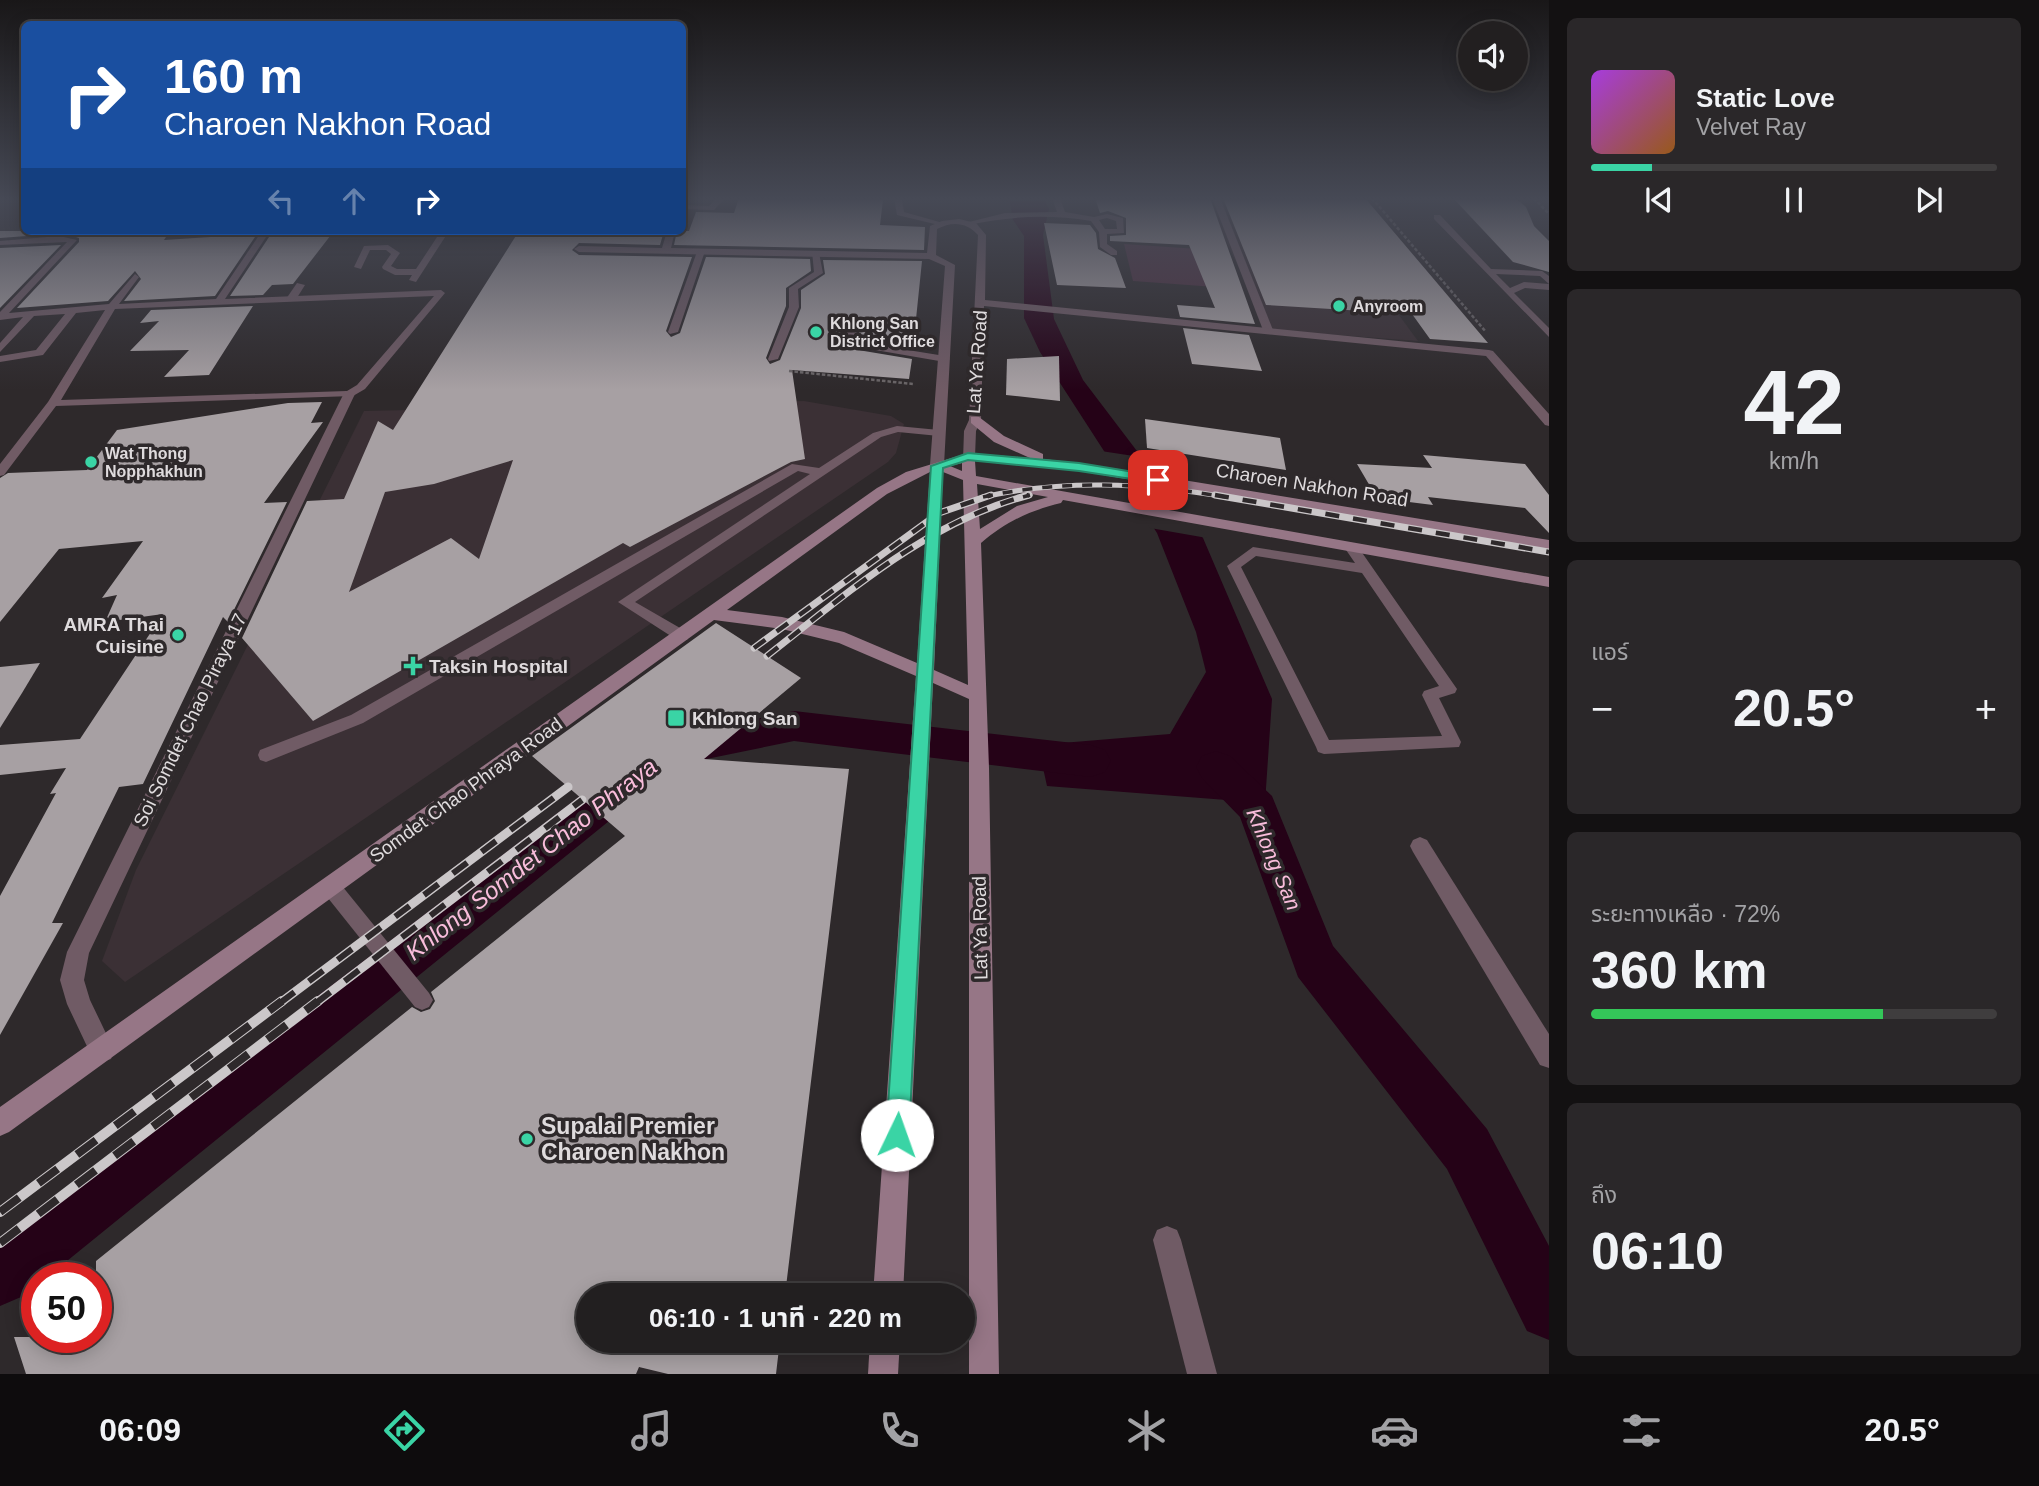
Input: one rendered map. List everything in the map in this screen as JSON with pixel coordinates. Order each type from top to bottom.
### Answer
[{"type":"main road","points":[[975,420],[999,439],[1058,464]]},
{"type":"main road","name":"Charoen Nakhon Road","points":[[937,466],[968,457],[1058,464],[1549,545]]},
{"type":"main road","name":"Lat Ya Road","points":[[968,457],[974,542],[979,768],[984,1374]]},
{"type":"main road","points":[[937,466],[971,479],[1549,582]]},
{"type":"main road","name":"Somdet Chao Phraya Road","points":[[0,1123],[882,491],[911,475],[937,466]]},
{"type":"main road","name":"Lat Ya Road","points":[[889,1283],[937,466]]},
{"type":"main road","points":[[974,542],[1009,514],[1034,503],[1059,500],[1098,502]]},
{"type":"main road","points":[[712,614],[810,628],[878,650],[976,695]]},
{"type":"main road","points":[[883,1374],[884,1353]]},
{"type":"street","name":"Lat Ya Road","points":[[937,466],[950,265],[944,262]]},
{"type":"street","name":"Lat Ya Road","points":[[968,457],[970,431],[975,420],[982,262]]},
{"type":"street","points":[[291,299],[300,285]]},
{"type":"street","points":[[981,303],[1489,353],[1549,422]]},
{"type":"street","name":"Soi Somdet Chao Piraya 17","points":[[102,1050],[79,1004],[72,980],[78,951],[349,394]]},
{"type":"street","points":[[1420,846],[1549,1056]]},
{"type":"street","points":[[1167,1240],[1202,1374]]},
{"type":"lane","points":[[1,316],[52,262]]},
{"type":"lane","points":[[219,302],[245,262]]},
{"type":"lane","points":[[358,267],[360,262]]},
{"type":"lane","points":[[389,262],[386,267],[395,272],[417,272]]},
{"type":"lane","points":[[405,294],[424,262]]},
{"type":"lane","points":[[673,332],[697,262]]},
{"type":"lane","points":[[773,359],[794,307],[793,288],[819,272],[817,262]]},
{"type":"lane","points":[[1241,262],[1268,330]]},
{"type":"lane","points":[[1480,262],[1549,334]]},
{"type":"lane","points":[[1488,271],[1542,274],[1549,281]]},
{"type":"lane","points":[[0,472],[53,403],[112,307],[135,276]]},
{"type":"lane","points":[[1508,292],[1524,285],[1549,287]]},
{"type":"lane","points":[[1,316],[112,307],[442,293],[361,387],[349,394],[53,403]]},
{"type":"lane","points":[[0,359],[39,353],[73,310]]},
{"type":"lane","points":[[0,349],[32,313]]},
{"type":"lane","points":[[852,326],[851,340],[855,344],[945,359]]},
{"type":"lane","points":[[682,636],[625,602],[877,435],[897,429],[939,433]]},
{"type":"lane","points":[[0,453],[15,452]]},
{"type":"lane","points":[[266,755],[357,719],[796,467],[820,472]]},
{"type":"lane","points":[[1351,547],[1449,689],[1430,695],[1453,742],[1324,747],[1234,566],[1253,551],[1366,569]]},
{"type":"lane","points":[[331,887],[422,1000]]},
{"type":"path","points":[[1426,262],[1499,347],[1489,353]]},
{"type":"path","points":[[789,371],[913,384]]},
{"type":"shaded area","points":[[1024,262],[1047,262],[1054,319],[1083,380],[1203,538],[1272,699],[1265,803],[1047,786],[1038,745],[1170,734],[1206,672],[1196,632],[1157,533],[1040,352],[1024,318]]},
{"type":"shaded area","points":[[1128,262],[1218,262],[1229,288],[1133,281]]},
{"type":"shaded area","points":[[1236,262],[1360,262],[1418,341],[1269,330]]},
{"type":"shaded area","name":"Taksin Hospital","points":[[804,401],[891,416],[904,424],[896,453],[888,462],[125,982],[102,961],[136,870],[364,411]]},
{"type":"pier","points":[[1101,451],[1147,458],[1207,538],[1150,528]]},
{"type":"building","points":[[0,262],[44,262],[0,308]]},
{"type":"building","points":[[60,262],[238,262],[215,296],[124,301],[141,279],[135,271],[108,301],[17,308]]},
{"type":"building","points":[[252,262],[310,262],[293,284],[272,285],[263,295],[230,296]]},
{"type":"building","points":[[499,262],[690,262],[666,331],[671,337],[680,333],[704,262],[810,262],[811,271],[786,288],[786,306],[766,358],[770,364],[780,360],[801,308],[801,290],[825,274],[823,262],[922,262],[913,348],[860,340],[858,323],[851,320],[844,325],[843,340],[852,349],[912,359],[909,379],[792,370],[805,459],[791,462],[630,547],[623,543],[313,721],[242,638],[307,501],[344,499],[378,421],[393,430]],"holes":[[[513,460],[479,559],[451,538],[349,592],[385,492],[434,484]]]},
{"type":"building","points":[[1052,262],[1117,262],[1126,288],[1057,285]]},
{"type":"building","points":[[1196,262],[1233,262],[1255,324],[1180,317],[1177,305],[1215,308]]},
{"type":"building","points":[[1249,262],[1419,262],[1488,343],[1430,339],[1412,314],[1266,305]]},
{"type":"building","points":[[1513,262],[1549,262],[1549,272]]},
{"type":"building","points":[[253,306],[209,375],[164,377],[189,350],[130,351],[159,321],[140,323],[151,310]]},
{"type":"building","points":[[1183,328],[1249,335],[1262,371],[1192,364]]},
{"type":"building","points":[[1059,356],[1060,401],[1006,395],[1007,359]]},
{"type":"building","points":[[322,402],[311,423],[323,422],[264,503],[287,502],[228,622],[223,617],[143,784],[119,787],[52,923],[63,923],[0,1035],[0,896],[56,793],[50,794],[66,768],[0,775],[0,745],[80,739],[163,614],[105,622],[117,595],[102,598],[143,541],[59,549],[0,622],[0,478],[8,473],[87,470],[117,430],[288,403]]},
{"type":"building","points":[[1145,419],[1280,438],[1286,470],[1147,448]]},
{"type":"building","points":[[1423,455],[1525,464],[1549,495],[1549,533],[1525,508],[1428,497],[1433,505],[1377,498],[1357,464],[1432,468]]},
{"type":"building","name":"Supalai Premier Charoen Nakhon","points":[[716,623],[801,678],[704,759],[849,769],[786,1283],[576,1283],[576,1353],[778,1353],[776,1374],[668,1374],[639,1367],[636,1374],[26,1374],[14,1337],[21,1337],[21,1353],[112,1353],[112,1262],[96,1261],[412,1007],[421,1012],[430,1009],[435,1001],[431,992],[625,836],[532,756]]},
{"type":"building","points":[[40,663],[22,693],[0,728],[0,667]]},
{"type":"waterway","name":"Khlong Somdet Chao Phraya","points":[[677,750],[794,726],[1091,761]]},
{"type":"waterway","name":"Khlong San","points":[[1216,767],[1257,808],[1315,961],[1467,1149],[1549,1309]]},
{"type":"waterway","name":"Khlong Somdet Chao Phraya","points":[[0,1276],[632,779]]},
{"type":"railway","points":[[988,496],[1044,487],[1104,485],[1226,497]]},
{"type":"railway","points":[[767,656],[859,584],[923,541],[992,507],[1029,495]]},
{"type":"railway","points":[[1023,497],[1030,495]]},
{"type":"railway","points":[[1215,495],[1549,552]]},
{"type":"railway","points":[[754,648],[939,513],[988,496]]},
{"type":"railway","points":[[983,497],[988,496]]},
{"type":"railway","points":[[280,1003],[568,787]]},
{"type":"railway","points":[[316,1003],[582,800]]},
{"type":"railway","points":[[0,1212],[282,1001]]},
{"type":"railway","points":[[0,1243],[318,1001]]},
{"type":"place","name":"Anyroom","points":[[1339,306]]},
{"type":"place","name":"Khlong San District Office","points":[[816,332]]},
{"type":"place","name":"Wat Thong Nopphakhun","points":[[91,462]]},
{"type":"place","name":"AMRA Thai Cuisine","points":[[178,635]]},
{"type":"place","name":"Taksin Hospital","points":[[413,666]]},
{"type":"place","name":"Khlong San","points":[[676,718]]},
{"type":"place","name":"Supalai Premier Charoen Nakhon","points":[[527,1139]]},
{"type":"route","points":[[897,1135],[937,466],[968,457],[1079,467],[1158,480]]}]
